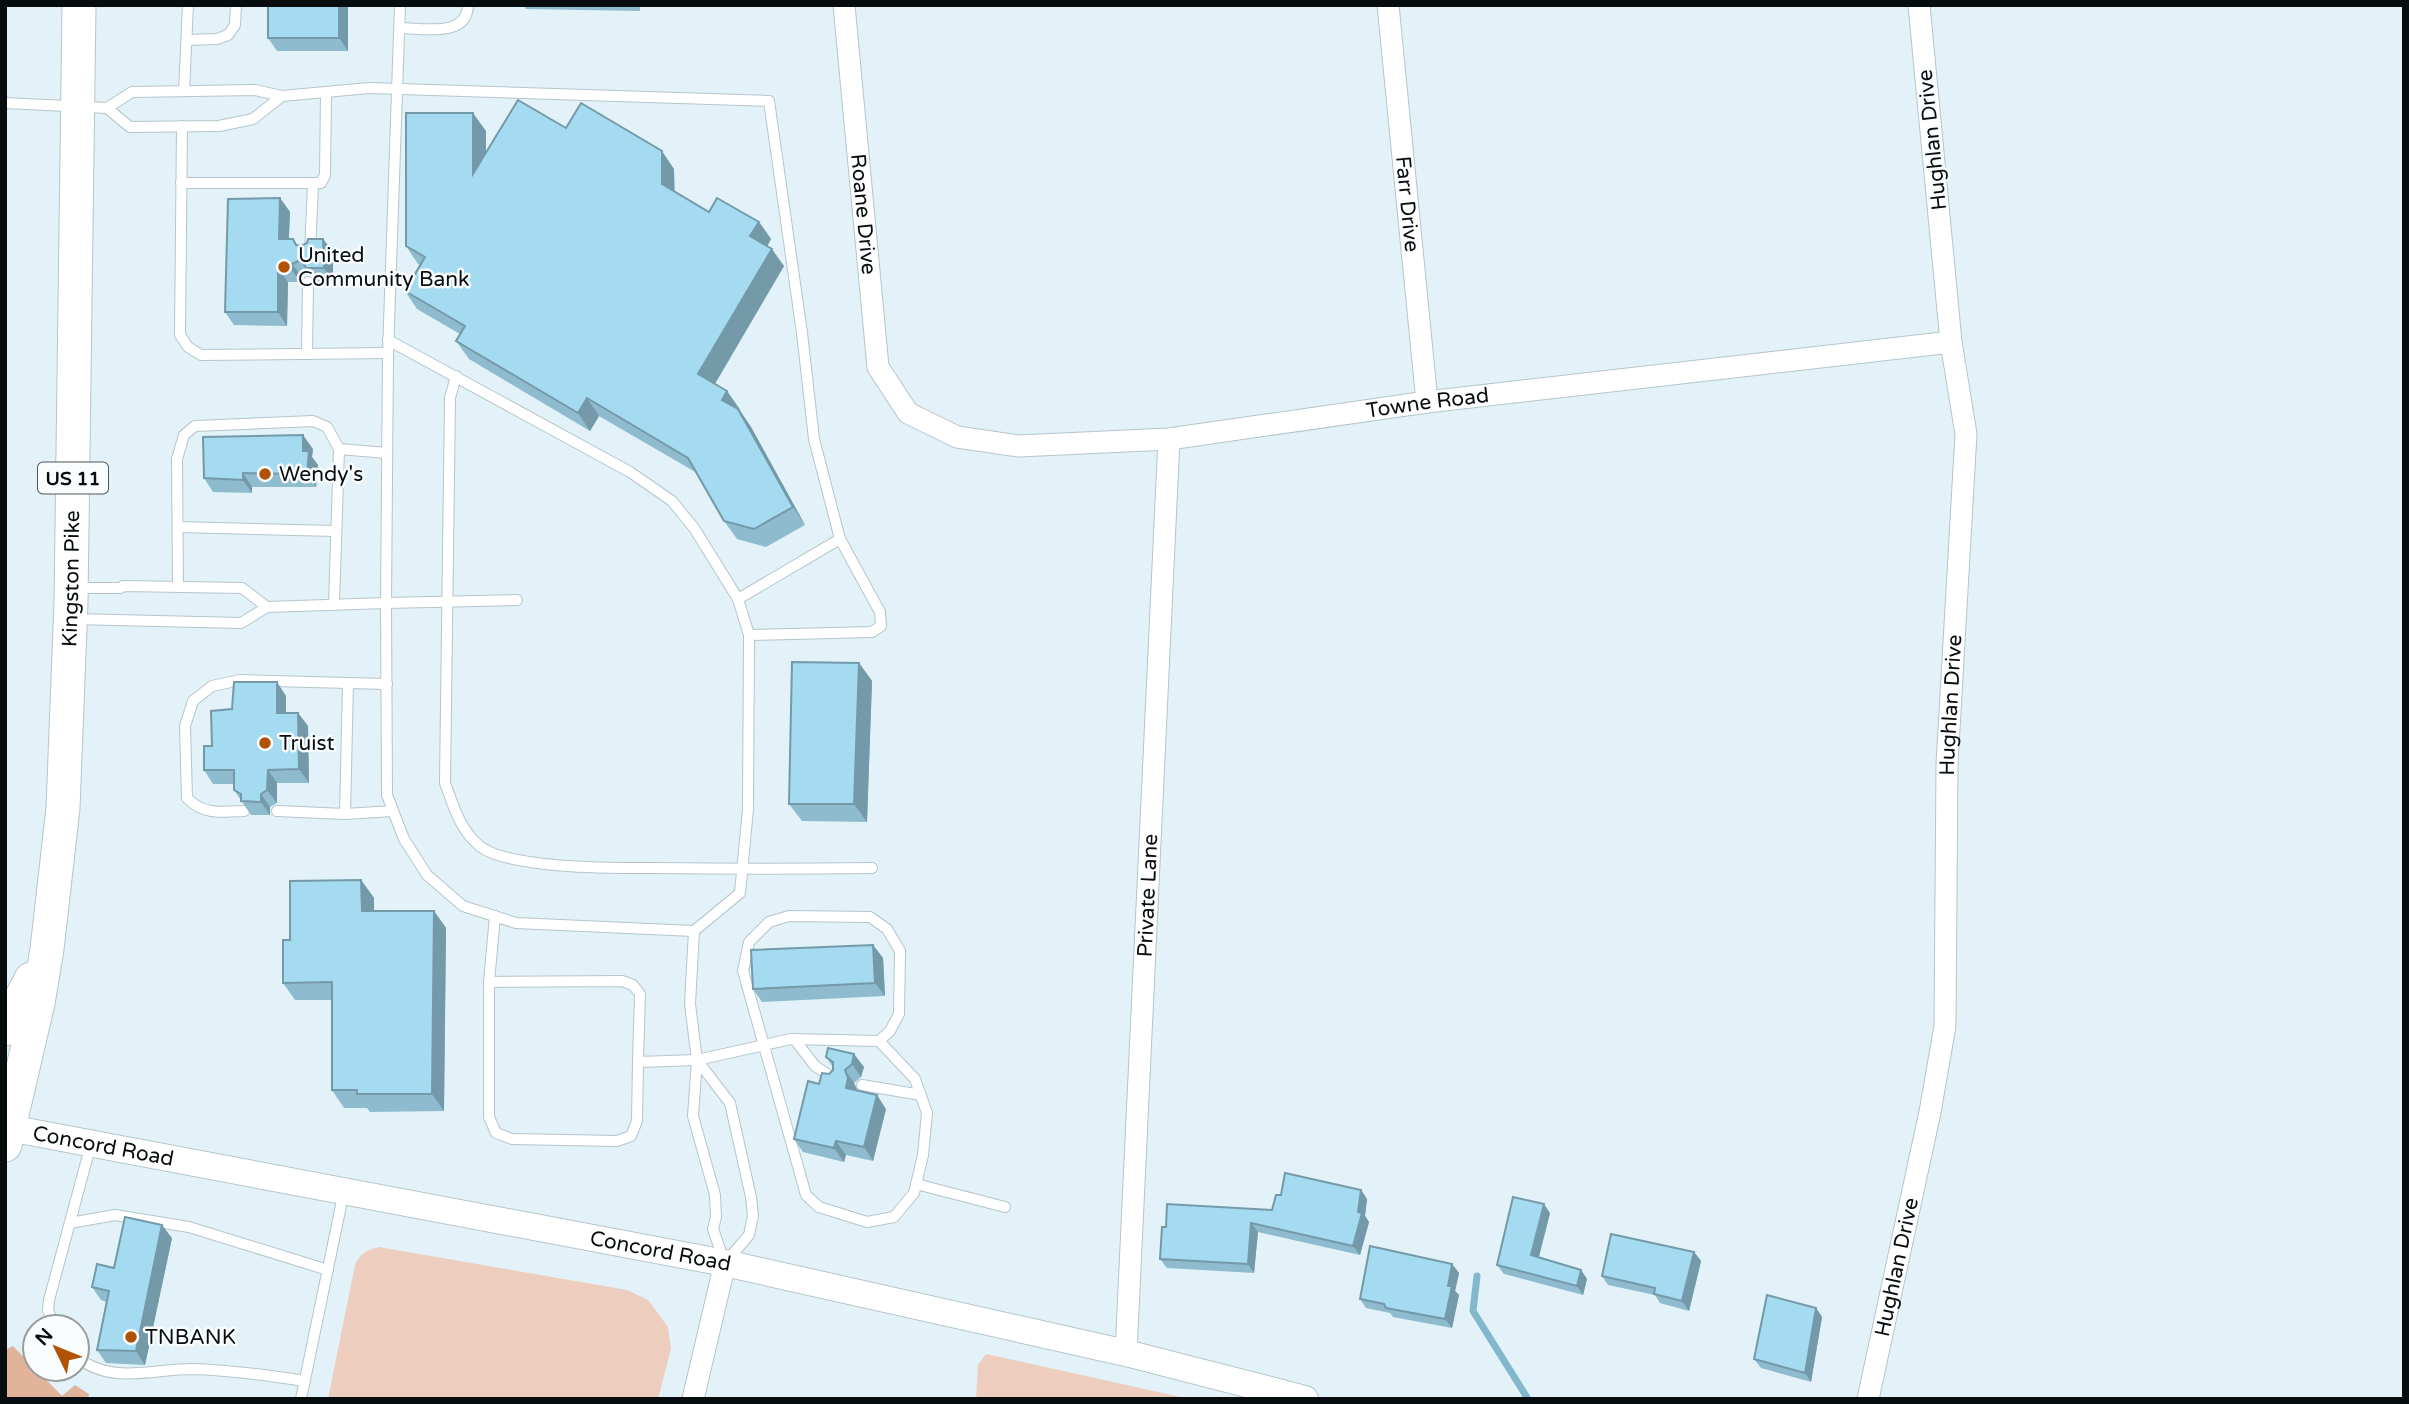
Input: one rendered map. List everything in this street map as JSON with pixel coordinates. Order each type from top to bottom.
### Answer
[{"type":"main road","name":"Kingston Pike","points":[[7,1134],[38,1003],[63,808],[92,108],[79,5]]},
{"type":"main road","points":[[5,1029],[47,949]]},
{"type":"street","name":"Roane Drive","points":[[844,5],[878,367],[908,413]]},
{"type":"street","name":"Farr Drive","points":[[1388,5],[1427,402]]},
{"type":"street","name":"Hughlan Drive","points":[[1868,1399],[1930,1112],[1945,1026],[1947,764],[1966,434],[1951,342],[1919,5]]},
{"type":"street","name":"Towne Road","points":[[908,413],[957,437],[1019,446],[1169,439],[1427,402],[1951,342]]},
{"type":"street","name":"Private Lane","points":[[1126,1353],[1169,439]]},
{"type":"street","name":"Concord Road","points":[[7,1134],[92,1144],[725,1263],[1126,1353],[1305,1399]]},
{"type":"street","points":[[693,1399],[725,1263]]},
{"type":"lane","points":[[184,91],[188,5]]},
{"type":"lane","points":[[187,40],[228,36],[235,25],[236,5]]},
{"type":"lane","points":[[388,340],[630,472],[671,501],[694,528],[738,599],[749,635],[748,809],[740,893],[694,931],[516,922],[463,906],[427,875],[404,839],[387,795],[388,340],[400,5]]},
{"type":"lane","points":[[400,28],[454,28],[463,23],[468,8]]},
{"type":"lane","points":[[92,108],[132,92],[255,90],[282,96],[369,88],[769,102],[802,333],[814,439],[840,539],[880,612],[881,626],[872,632],[749,635]]},
{"type":"lane","points":[[181,183],[321,183],[325,175],[326,93]]},
{"type":"lane","points":[[5,103],[92,108],[130,127],[219,126],[253,119],[282,96]]},
{"type":"lane","points":[[182,126],[180,335],[188,347],[201,355],[388,353]]},
{"type":"lane","points":[[310,252],[313,185]]},
{"type":"lane","points":[[307,354],[308,282]]},
{"type":"lane","points":[[456,376],[450,398],[445,783],[461,826],[482,848],[514,860],[579,866],[742,870],[872,868]]},
{"type":"lane","points":[[178,587],[177,460],[184,435],[195,426],[313,421],[327,427],[339,449],[334,605]]},
{"type":"lane","points":[[339,449],[387,453]]},
{"type":"lane","points":[[177,527],[336,531]]},
{"type":"lane","points":[[738,599],[840,539]]},
{"type":"lane","points":[[71,604],[123,586],[242,588],[268,607]]},
{"type":"lane","points":[[71,604],[241,623],[268,607],[517,600]]},
{"type":"lane","points":[[244,811],[212,813],[195,806],[187,798],[185,726],[193,701],[212,685],[240,680],[387,684]]},
{"type":"lane","points":[[345,814],[348,683]]},
{"type":"lane","points":[[276,811],[345,814],[393,811]]},
{"type":"lane","points":[[638,1062],[697,1060],[765,1045],[795,1040],[879,1041],[890,1031],[899,1014],[900,951],[887,929],[870,917],[789,915],[769,922],[749,942],[743,971],[765,1045],[806,1195],[819,1207],[867,1222],[894,1217],[914,1193],[923,1155],[927,1113],[915,1079],[879,1041]]},
{"type":"lane","points":[[489,982],[621,981],[633,985],[640,994],[637,1121],[631,1136],[617,1141],[512,1139],[496,1133],[489,1117],[489,982],[495,916]]},
{"type":"lane","points":[[694,931],[690,1003],[697,1060],[693,1116],[715,1195],[716,1217],[713,1228],[725,1263]]},
{"type":"lane","points":[[795,1040],[815,1066],[836,1080]]},
{"type":"lane","points":[[697,1060],[730,1103],[751,1197],[753,1216],[749,1235],[725,1263]]},
{"type":"lane","points":[[862,1085],[921,1095]]},
{"type":"lane","points":[[48,1313],[92,1144]]},
{"type":"lane","points":[[916,1184],[1005,1207]]},
{"type":"lane","points":[[302,1399],[344,1191]]},
{"type":"lane","points":[[70,1223],[115,1214],[189,1227],[328,1270]]},
{"type":"lane","points":[[91,1368],[109,1373],[135,1374],[190,1369],[247,1372],[305,1381]]},
{"type":"shaded area","points":[[379,1247],[627,1290],[648,1300],[668,1327],[671,1349],[658,1399],[328,1399],[355,1265],[364,1253]]},
{"type":"shaded area","points":[[13,1346],[21,1354],[21,1383],[49,1383],[62,1396],[75,1385],[89,1394],[88,1399],[5,1399],[5,1350]]},
{"type":"shaded area","points":[[986,1354],[1190,1399],[976,1399],[978,1365]]},
{"type":"building","points":[[268,5],[339,5],[339,38],[268,38]]},
{"type":"building","points":[[518,100],[566,128],[581,103],[662,151],[662,184],[709,212],[717,198],[759,222],[750,236],[772,249],[698,374],[727,391],[722,400],[738,409],[793,507],[754,529],[724,521],[688,458],[587,398],[578,413],[456,341],[465,326],[405,291],[425,257],[406,246],[406,113],[473,113],[473,174]]},
{"type":"building","name":"United Community Bank","points":[[280,198],[279,239],[293,239],[296,245],[301,246],[307,243],[308,239],[323,239],[324,268],[306,268],[303,262],[298,261],[292,264],[291,269],[278,269],[278,312],[225,312],[228,199]]},
{"type":"building","points":[[303,435],[303,451],[309,451],[307,474],[243,473],[243,480],[204,478],[203,437]]},
{"type":"building","points":[[792,662],[859,663],[854,804],[789,804]]},
{"type":"building","name":"Truist","points":[[234,682],[277,682],[277,713],[298,713],[299,769],[268,770],[267,790],[261,794],[261,802],[241,801],[241,794],[234,790],[234,770],[204,770],[204,746],[212,746],[211,711],[232,709]]},
{"type":"building","points":[[361,880],[362,911],[434,911],[432,1094],[357,1094],[357,1090],[332,1090],[332,982],[283,983],[283,940],[290,940],[290,881]]},
{"type":"building","points":[[873,945],[875,983],[753,989],[751,950]]},
{"type":"building","points":[[828,1048],[854,1054],[852,1064],[845,1070],[848,1078],[846,1088],[877,1095],[864,1147],[836,1141],[834,1148],[794,1139],[808,1081],[819,1084],[822,1073],[829,1074],[833,1070],[833,1062],[826,1057]]},
{"type":"building","points":[[1285,1173],[1361,1190],[1358,1212],[1362,1213],[1353,1246],[1251,1223],[1248,1264],[1160,1259],[1167,1204],[1272,1210],[1276,1195],[1281,1195]]},
{"type":"building","points":[[1513,1197],[1544,1204],[1531,1255],[1581,1270],[1577,1286],[1497,1265]]},
{"type":"building","points":[[125,1217],[162,1225],[136,1351],[97,1350],[109,1291],[92,1287],[97,1264],[114,1268]]},
{"type":"building","points":[[1611,1234],[1694,1252],[1682,1301],[1654,1294],[1655,1288],[1602,1276]]},
{"type":"building","points":[[1370,1246],[1452,1264],[1448,1286],[1452,1286],[1445,1319],[1386,1308],[1384,1304],[1360,1299]]},
{"type":"building","points":[[1767,1295],[1816,1308],[1805,1373],[1754,1359]]},
{"type":"waterway","points":[[1477,1276],[1473,1311],[1528,1399]]},
{"type":"place","name":"United Community Bank","points":[[284,267]]},
{"type":"place","name":"Wendy's","points":[[265,474]]},
{"type":"place","name":"Truist","points":[[265,743]]},
{"type":"place","name":"TNBANK","points":[[131,1337]]}]
